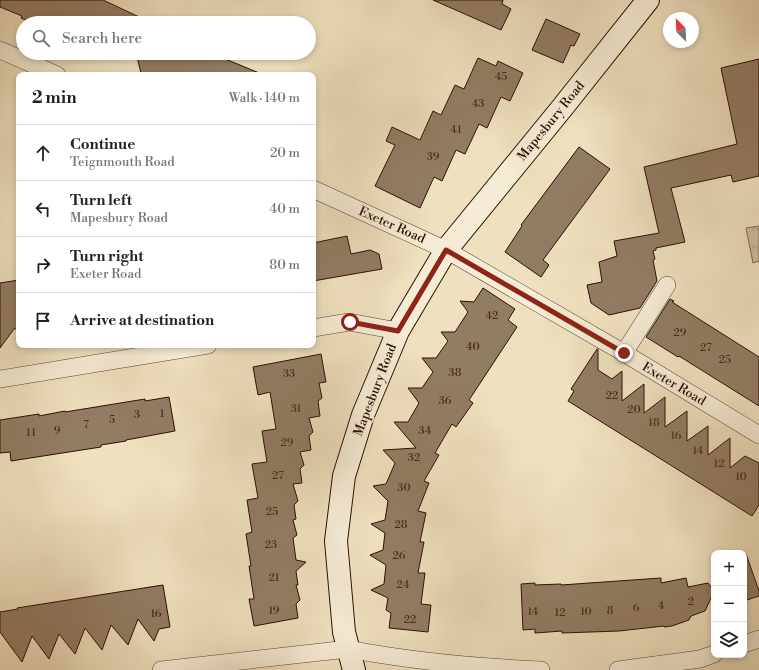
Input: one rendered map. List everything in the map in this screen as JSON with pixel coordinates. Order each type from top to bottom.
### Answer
[{"type":"street","name":"Mapesbury Road","points":[[354,670],[344,632],[336,542],[344,476],[363,415],[398,331],[446,250],[648,0]]},
{"type":"street","points":[[0,50],[16,57]]},
{"type":"street","points":[[23,60],[50,72]]},
{"type":"street","name":"Exeter Road","points":[[316,191],[446,250],[624,353],[759,435]]},
{"type":"street","points":[[624,353],[667,285]]},
{"type":"street","points":[[316,328],[350,322],[398,331]]},
{"type":"street","points":[[0,379],[190,348]]},
{"type":"street","points":[[747,643],[759,639]]},
{"type":"street","points":[[161,670],[348,649],[376,655],[489,667],[541,670]]},
{"type":"street","points":[[618,670],[700,660],[711,655]]},
{"type":"green space","points":[[759,226],[759,261],[753,263],[746,228]]},
{"type":"building","points":[[0,0],[103,0],[137,16],[22,16],[0,7]]},
{"type":"building","points":[[433,0],[503,0],[502,4],[511,9],[501,30]]},
{"type":"building","points":[[546,19],[580,34],[574,46],[571,45],[563,63],[532,50]]},
{"type":"building","points":[[478,58],[496,66],[498,61],[523,73],[510,101],[501,97],[487,128],[479,124],[465,154],[456,150],[442,181],[434,177],[420,208],[375,186],[395,145],[386,141],[392,127],[420,140],[433,111],[441,115],[455,85],[464,89]]},
{"type":"building","points":[[759,59],[759,176],[733,182],[731,175],[671,188],[685,242],[656,248],[656,250],[653,251],[657,281],[640,308],[609,315],[591,303],[587,285],[602,282],[599,262],[617,256],[614,241],[659,233],[644,167],[737,144],[721,68]]},
{"type":"building","points":[[138,60],[228,60],[257,72],[141,72]]},
{"type":"building","points":[[579,147],[610,169],[543,260],[549,265],[541,277],[505,252],[522,226],[521,225]]},
{"type":"building","points":[[347,236],[351,254],[370,250],[379,254],[382,269],[316,280],[316,242]]},
{"type":"building","points":[[16,280],[16,329],[14,329],[0,348],[0,283]]},
{"type":"building","points":[[483,288],[515,309],[508,320],[517,327],[469,400],[473,403],[456,427],[452,424],[435,453],[439,455],[424,481],[429,483],[418,511],[426,513],[420,542],[424,542],[418,573],[425,573],[421,604],[431,605],[428,632],[389,628],[391,613],[386,610],[388,598],[371,590],[384,584],[386,565],[370,555],[383,550],[385,533],[371,524],[385,520],[388,501],[373,486],[386,484],[395,463],[383,450],[416,448],[394,422],[408,422],[419,403],[408,388],[422,388],[433,372],[422,358],[436,358],[448,341],[441,332],[455,332],[468,312],[460,301],[474,302]]},
{"type":"building","points":[[670,299],[674,301],[672,302],[759,357],[759,406],[646,337]]},
{"type":"building","points":[[597,349],[598,370],[612,379],[622,371],[622,401],[644,384],[644,413],[665,397],[665,427],[687,411],[687,441],[708,426],[708,455],[730,438],[730,468],[745,456],[759,463],[759,505],[752,516],[568,401],[574,391],[571,389]]},
{"type":"building","points":[[321,354],[326,382],[319,383],[322,398],[318,401],[320,416],[309,418],[313,432],[309,436],[311,450],[300,452],[304,465],[300,469],[302,483],[293,484],[298,501],[294,505],[296,519],[293,520],[297,535],[293,538],[296,560],[306,562],[296,571],[298,585],[296,585],[300,600],[296,604],[298,618],[254,626],[249,599],[254,599],[246,534],[252,532],[247,500],[258,498],[252,464],[267,462],[262,431],[276,429],[270,392],[258,395],[253,367]]},
{"type":"building","points":[[169,397],[175,431],[101,445],[101,447],[11,461],[10,452],[0,453],[0,420],[39,414],[39,416],[145,399],[145,401]]},
{"type":"building","points":[[747,557],[759,591],[759,596],[747,600]]},
{"type":"building","points":[[661,578],[661,583],[686,578],[688,587],[708,583],[711,588],[711,598],[705,611],[691,616],[689,620],[672,626],[619,631],[562,633],[562,631],[535,633],[535,629],[523,630],[521,584],[535,583],[535,585],[561,585]]},
{"type":"building","points":[[163,585],[170,627],[159,629],[154,641],[138,619],[128,645],[111,625],[102,650],[85,628],[75,654],[59,634],[49,659],[32,636],[22,662],[0,632],[0,612]]},
{"type":"route","points":[[350,322],[398,331],[446,250],[624,353]]}]
